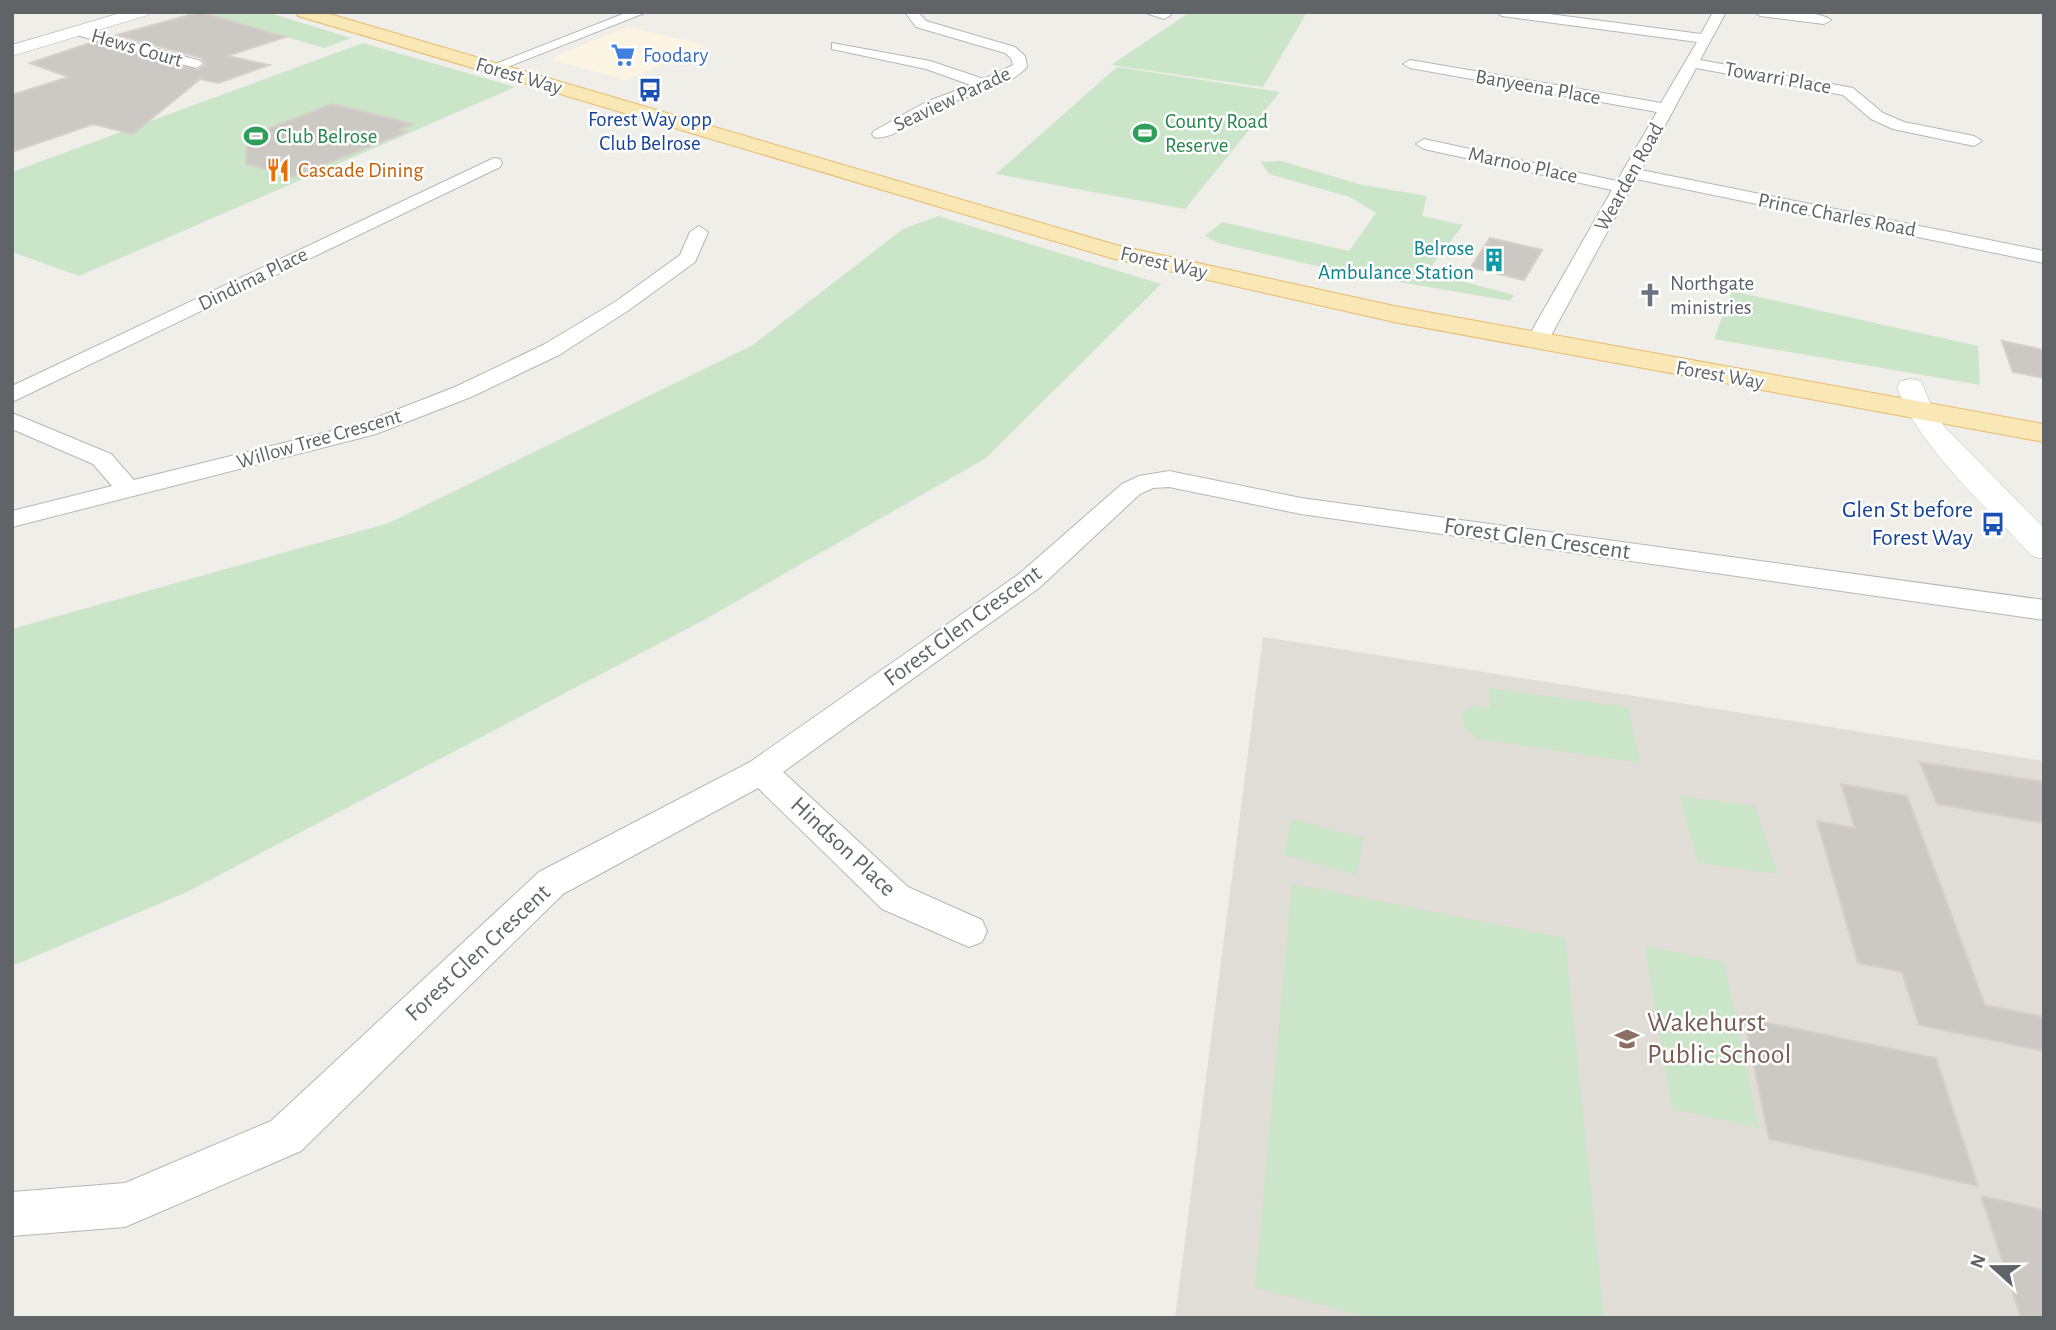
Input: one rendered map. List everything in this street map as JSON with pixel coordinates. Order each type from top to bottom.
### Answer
[{"type":"main road","name":"Forest Way","points":[[304,12],[1111,251],[1394,314],[1542,332]]},
{"type":"main road","name":"Forest Way","points":[[354,12],[1095,224]]},
{"type":"main road","name":"Forest Way","points":[[1121,232],[1248,265],[1542,332],[1915,398],[2044,411]]},
{"type":"main road","name":"Forest Way","points":[[1915,398],[2044,433]]},
{"type":"street","points":[[12,51],[142,12]]},
{"type":"street","points":[[492,68],[641,12]]},
{"type":"street","name":"Seaview Parade","points":[[880,134],[931,106],[1020,67],[1018,56],[992,44],[921,24],[911,12]]},
{"type":"street","points":[[1149,12],[1164,15]]},
{"type":"street","points":[[1502,12],[1706,39]]},
{"type":"street","name":"Wearden Road","points":[[1542,332],[1720,12]]},
{"type":"street","points":[[1760,12],[1824,20]]},
{"type":"street","name":"Hews Court","points":[[78,32],[196,64]]},
{"type":"street","points":[[837,46],[930,65],[983,84]]},
{"type":"street","name":"Towarri Place","points":[[1694,63],[1848,91],[1877,116],[1899,126],[1974,141]]},
{"type":"street","name":"Banyeena Place","points":[[1410,64],[1667,109]]},
{"type":"street","name":"Marnoo Place","points":[[1424,144],[1626,180]]},
{"type":"street","name":"Dindima Place","points":[[12,395],[494,163]]},
{"type":"street","name":"Prince Charles Road","points":[[1626,180],[2044,257]]},
{"type":"street","name":"Willow Tree Crescent","points":[[12,519],[368,429],[463,392],[551,350],[622,306],[688,258],[699,232]]},
{"type":"street","points":[[1915,398],[1934,432],[2044,548]]},
{"type":"street","points":[[12,420],[102,459],[128,489]]},
{"type":"street","name":"Forest Glen Crescent","points":[[12,1214],[125,1205],[286,1136],[551,883],[761,771],[1029,581],[1131,489],[1149,481],[1169,479],[1301,506],[2044,610]]},
{"type":"street","name":"Hindson Place","points":[[761,771],[895,898],[969,931]]},
{"type":"shaded area","points":[[628,27],[707,45],[626,80],[552,60],[555,56]]},
{"type":"shaded area","name":"Wakehurst Public School","points":[[1263,637],[2044,761],[2044,1318],[1175,1318]]},
{"type":"green space","points":[[203,12],[266,12],[351,38],[324,48]]},
{"type":"green space","points":[[1190,12],[1306,14],[1263,87],[1111,65]]},
{"type":"green space","name":"Club Belrose","points":[[363,43],[515,87],[79,276],[12,252],[12,172]]},
{"type":"green space","name":"County Road Reserve","points":[[1117,67],[1280,92],[1185,209],[996,174]]},
{"type":"green space","points":[[1281,161],[1362,185],[1427,196],[1422,216],[1463,225],[1427,272],[1514,295],[1510,301],[1347,273],[1218,243],[1205,236],[1222,222],[1349,251],[1376,213],[1350,197],[1269,174],[1261,162]]},
{"type":"green space","points":[[938,216],[1161,284],[986,458],[702,621],[187,892],[12,966],[12,629],[389,523],[753,345],[903,229]]},
{"type":"green space","points":[[1732,291],[1978,346],[1980,385],[1714,339]]},
{"type":"green space","points":[[1489,688],[1628,707],[1640,763],[1478,739],[1464,727],[1462,712],[1473,706],[1490,708]]},
{"type":"green space","points":[[1680,796],[1755,806],[1778,874],[1698,863]]},
{"type":"green space","points":[[1292,819],[1363,838],[1357,875],[1284,855]]},
{"type":"green space","points":[[1292,884],[1565,938],[1604,1318],[1372,1318],[1255,1288]]},
{"type":"green space","points":[[1645,946],[1724,962],[1759,1128],[1672,1109]]},
{"type":"building","points":[[200,12],[285,37],[227,56],[269,65],[218,83],[200,79],[133,134],[93,124],[12,152],[12,95],[69,77],[30,63],[93,42],[197,70],[206,65],[202,58],[117,35]]},
{"type":"building","points":[[332,104],[413,124],[399,130],[406,132],[293,177],[246,164],[247,137]]},
{"type":"building","name":"Belrose Ambulance Station","points":[[1490,238],[1542,250],[1524,280],[1471,267]]},
{"type":"building","points":[[2002,341],[2044,350],[2044,378],[2013,372]]},
{"type":"building","points":[[1920,762],[2044,782],[2044,823],[1937,804]]},
{"type":"building","points":[[1841,784],[1907,796],[1985,1005],[2044,1017],[2044,1051],[1919,1025],[1902,972],[1858,963],[1817,821],[1855,828]]},
{"type":"building","points":[[1744,1018],[1936,1058],[1978,1186],[1769,1139]]},
{"type":"building","points":[[1981,1196],[2044,1210],[2044,1318],[2021,1318]]},
{"type":"place","name":"Foodary","points":[[623,55]]},
{"type":"place","name":"Forest Way opp Club Belrose","points":[[650,90]]},
{"type":"place","name":"County Road Reserve","points":[[1145,133]]},
{"type":"place","name":"Club Belrose","points":[[256,136]]},
{"type":"place","name":"Cascade Dining","points":[[278,170]]},
{"type":"place","name":"Belrose Ambulance Station","points":[[1494,260]]},
{"type":"place","name":"Northgate ministries","points":[[1650,295]]},
{"type":"place","name":"Glen St before Forest Way","points":[[1993,524]]},
{"type":"place","name":"Wakehurst Public School","points":[[1627,1039]]}]
